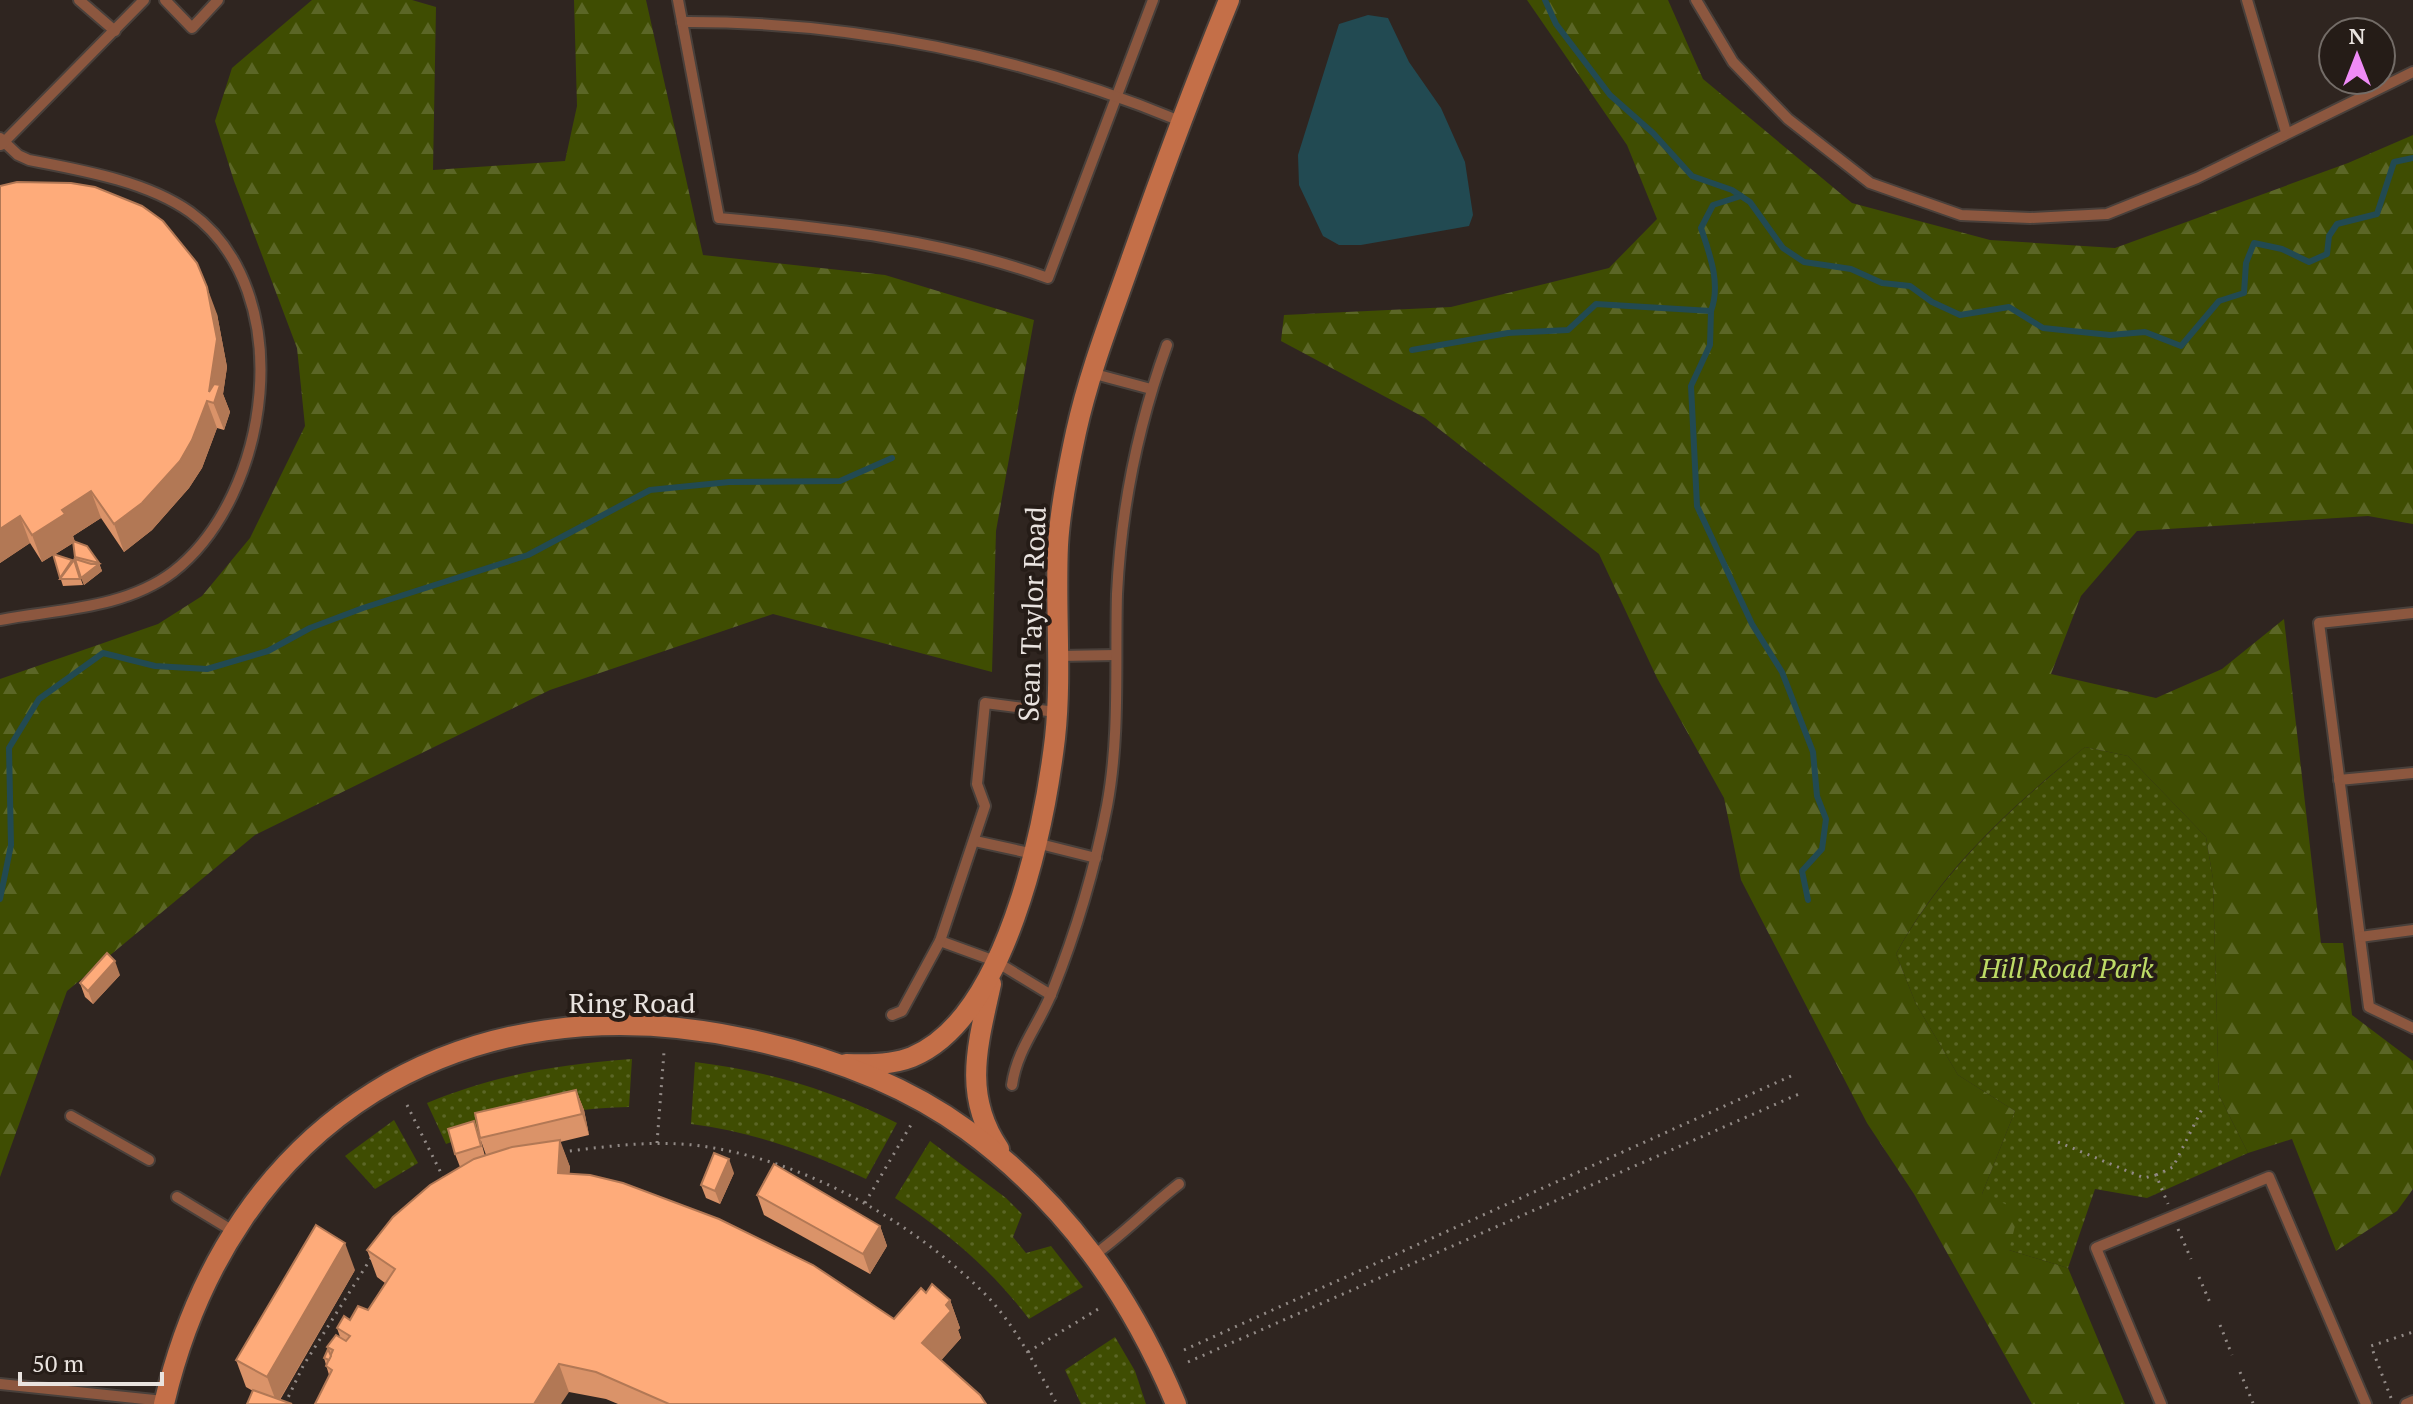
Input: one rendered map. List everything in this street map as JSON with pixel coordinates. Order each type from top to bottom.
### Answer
[{"type":"main road","name":"Sean Taylor Road","points":[[838,1063],[888,1063],[912,1057],[967,1016],[1019,905],[1035,848],[1056,712],[1058,545],[1066,483],[1091,373],[1180,121],[1229,0]]},
{"type":"main road","name":"Sean Taylor Road","points":[[995,961],[980,1036],[976,1098],[982,1122],[1010,1165]]},
{"type":"main road","name":"Ring Road","points":[[164,1403],[194,1303],[233,1231],[283,1166],[331,1121],[382,1086],[444,1055],[519,1036],[610,1025],[703,1029],[838,1063],[966,1129],[1010,1165],[1067,1221],[1094,1255],[1150,1342],[1176,1404]]},
{"type":"lane","points":[[79,0],[115,31]]},
{"type":"lane","points":[[0,620],[66,611],[126,597],[172,573],[209,539],[233,498],[251,455],[259,394],[259,348],[239,270],[192,214],[162,196],[29,160],[1,142],[144,0]]},
{"type":"lane","points":[[165,0],[192,28],[218,0]]},
{"type":"lane","points":[[678,0],[719,218],[856,232],[948,249],[1048,278],[1153,0]]},
{"type":"lane","points":[[1696,0],[1733,62],[1788,119],[1870,183],[1961,215],[2030,218],[2107,214],[2197,178],[2413,72]]},
{"type":"lane","points":[[2247,0],[2286,132]]},
{"type":"lane","points":[[682,22],[752,21],[903,40],[982,57],[1117,94],[1180,121]]},
{"type":"lane","points":[[1012,1085],[1015,1062],[1051,995],[1096,858],[1115,748],[1116,655],[1125,514],[1151,389],[1167,345]]},
{"type":"lane","points":[[1091,373],[1151,389]]},
{"type":"lane","points":[[2413,613],[2319,623],[2369,1007],[2413,1028]]},
{"type":"lane","points":[[1059,656],[1116,655]]},
{"type":"lane","points":[[892,1015],[902,1011],[940,941],[975,841],[985,806],[977,784],[985,703],[1056,712]]},
{"type":"lane","points":[[2339,780],[2413,773]]},
{"type":"lane","points":[[975,841],[1096,858]]},
{"type":"lane","points":[[2360,937],[2413,930]]},
{"type":"lane","points":[[940,941],[995,961],[1051,995]]},
{"type":"lane","points":[[71,1116],[149,1160]]},
{"type":"lane","points":[[2161,1404],[2096,1248],[2269,1177],[2366,1404]]},
{"type":"lane","points":[[1094,1255],[1121,1236],[1140,1213],[1179,1184]]},
{"type":"lane","points":[[177,1197],[233,1231]]},
{"type":"lane","points":[[0,1384],[164,1403]]},
{"type":"lane","points":[[2406,1404],[2413,1401]]},
{"type":"path","points":[[657,1143],[664,1052]]},
{"type":"path","points":[[1184,1350],[1791,1076]]},
{"type":"path","points":[[1188,1362],[1799,1094]]},
{"type":"path","points":[[407,1105],[447,1186]]},
{"type":"path","points":[[2058,1142],[2144,1178],[2173,1167],[2203,1107]]},
{"type":"path","points":[[865,1204],[912,1123]]},
{"type":"path","points":[[561,1152],[657,1143],[706,1146],[759,1159],[865,1204],[933,1250],[985,1294],[1028,1353],[1057,1404]]},
{"type":"path","points":[[2156,1175],[2171,1211]]},
{"type":"path","points":[[2178,1229],[2191,1259]]},
{"type":"path","points":[[285,1404],[331,1319],[375,1253]]},
{"type":"path","points":[[2199,1277],[2211,1305]]},
{"type":"path","points":[[1028,1353],[1103,1306]]},
{"type":"path","points":[[2220,1325],[2232,1355]]},
{"type":"path","points":[[2394,1404],[2371,1346],[2413,1332]]},
{"type":"path","points":[[2240,1372],[2253,1403]]},
{"type":"green space","points":[[312,0],[412,0],[436,7],[433,170],[565,161],[577,106],[574,0],[646,0],[703,255],[885,275],[1034,320],[996,531],[992,672],[773,614],[550,690],[255,835],[67,991],[0,1177],[0,679],[158,624],[202,596],[250,538],[305,426],[297,348],[234,181],[215,121],[232,68]]},
{"type":"green space","points":[[1527,0],[1668,0],[1703,79],[1852,203],[1990,240],[2115,248],[2348,163],[2413,135],[2413,524],[2368,516],[2137,531],[2081,596],[2051,674],[2156,698],[2222,669],[2284,619],[2321,943],[2343,943],[2352,1015],[2413,1061],[2413,1189],[2397,1211],[2336,1251],[2292,1139],[2248,1153],[2219,1095],[2213,879],[2206,837],[2128,756],[2085,747],[2058,769],[2005,816],[1956,867],[1914,923],[1896,954],[1916,1004],[1958,1075],[2015,1111],[1982,1194],[2019,1210],[2009,1250],[2068,1268],[2125,1404],[2032,1404],[1914,1194],[1867,1123],[1741,880],[1724,798],[1657,678],[1599,554],[1425,418],[1281,341],[1284,315],[1451,307],[1609,268],[1657,219],[1627,145]]},
{"type":"green space","name":"Hill Road Park","points":[[2085,747],[2128,756],[2206,837],[2213,879],[2219,1095],[2248,1153],[2147,1198],[2095,1189],[2068,1268],[2009,1250],[1982,1194],[2015,1111],[1958,1075],[1916,1004],[1896,954],[1914,923],[1957,867],[2005,817]]},
{"type":"green space","points":[[632,1059],[629,1107],[582,1110],[536,1118],[446,1144],[427,1103],[477,1085],[528,1072]]},
{"type":"green space","points":[[695,1062],[799,1084],[897,1123],[866,1179],[781,1144],[691,1124]]},
{"type":"green space","points":[[394,1120],[418,1163],[375,1189],[345,1156]]},
{"type":"green space","points":[[930,1141],[1006,1198],[1022,1214],[1013,1237],[1026,1253],[1051,1246],[1083,1287],[1029,1319],[967,1252],[895,1198]]},
{"type":"green space","points":[[1115,1337],[1135,1371],[1146,1404],[1081,1404],[1065,1370]]},
{"type":"water","points":[[1368,15],[1388,18],[1409,62],[1441,108],[1465,162],[1473,215],[1469,226],[1361,245],[1339,245],[1323,236],[1299,185],[1298,155],[1339,24]]},
{"type":"building","points":[[17,182],[71,183],[95,187],[142,206],[163,221],[197,263],[207,287],[217,339],[209,392],[214,384],[220,385],[214,403],[207,401],[180,461],[142,503],[114,524],[91,491],[62,510],[65,514],[32,535],[20,516],[0,529],[0,186]]},
{"type":"building","points":[[73,541],[87,546],[99,563],[75,557]]},
{"type":"building","points":[[53,554],[72,560],[60,578]]},
{"type":"building","points":[[75,559],[91,564],[99,564],[81,578]]},
{"type":"building","points":[[74,560],[80,579],[60,579]]},
{"type":"building","points":[[107,953],[115,961],[88,991],[80,983]]},
{"type":"building","points":[[576,1090],[582,1114],[480,1138],[475,1113]]},
{"type":"building","points":[[474,1121],[481,1146],[455,1154],[448,1129]]},
{"type":"building","points":[[560,1140],[558,1173],[590,1175],[623,1183],[719,1219],[813,1265],[894,1319],[921,1288],[926,1293],[932,1284],[950,1300],[946,1305],[951,1311],[922,1343],[986,1404],[669,1404],[596,1372],[559,1364],[534,1404],[315,1404],[332,1370],[326,1366],[333,1350],[327,1347],[336,1335],[346,1341],[350,1336],[337,1328],[344,1316],[350,1320],[358,1306],[368,1310],[395,1269],[367,1250],[393,1217],[430,1185],[474,1159],[512,1147]]},
{"type":"building","points":[[714,1153],[729,1159],[715,1191],[701,1185]]},
{"type":"building","points":[[774,1164],[880,1226],[863,1254],[757,1195]]},
{"type":"building","points":[[316,1225],[345,1243],[267,1377],[236,1360]]},
{"type":"building","points":[[253,1390],[292,1404],[247,1404]]},
{"type":"waterway","points":[[1545,0],[1556,24],[1610,95],[1653,133],[1692,176],[1732,190],[1750,202],[1783,248],[1804,262],[1851,269],[1882,283],[1910,286],[1932,302],[1960,315],[2009,307],[2043,328],[2110,335],[2145,332],[2181,346],[2219,301],[2244,293],[2246,263],[2254,243],[2282,249],[2309,262],[2327,254],[2329,236],[2337,224],[2377,214],[2394,162],[2413,158]]},
{"type":"waterway","points":[[1412,350],[1508,333],[1568,330],[1596,304],[1711,311],[1715,280],[1701,228],[1713,205],[1741,196]]},
{"type":"waterway","points":[[1711,311],[1710,345],[1691,386],[1697,506],[1752,624],[1782,672],[1813,752],[1817,796],[1826,819],[1822,849],[1802,871],[1808,900]]},
{"type":"waterway","points":[[0,899],[11,845],[9,748],[39,699],[103,653],[155,666],[207,669],[268,651],[310,628],[363,608],[528,555],[650,490],[729,482],[840,481],[892,458]]}]
